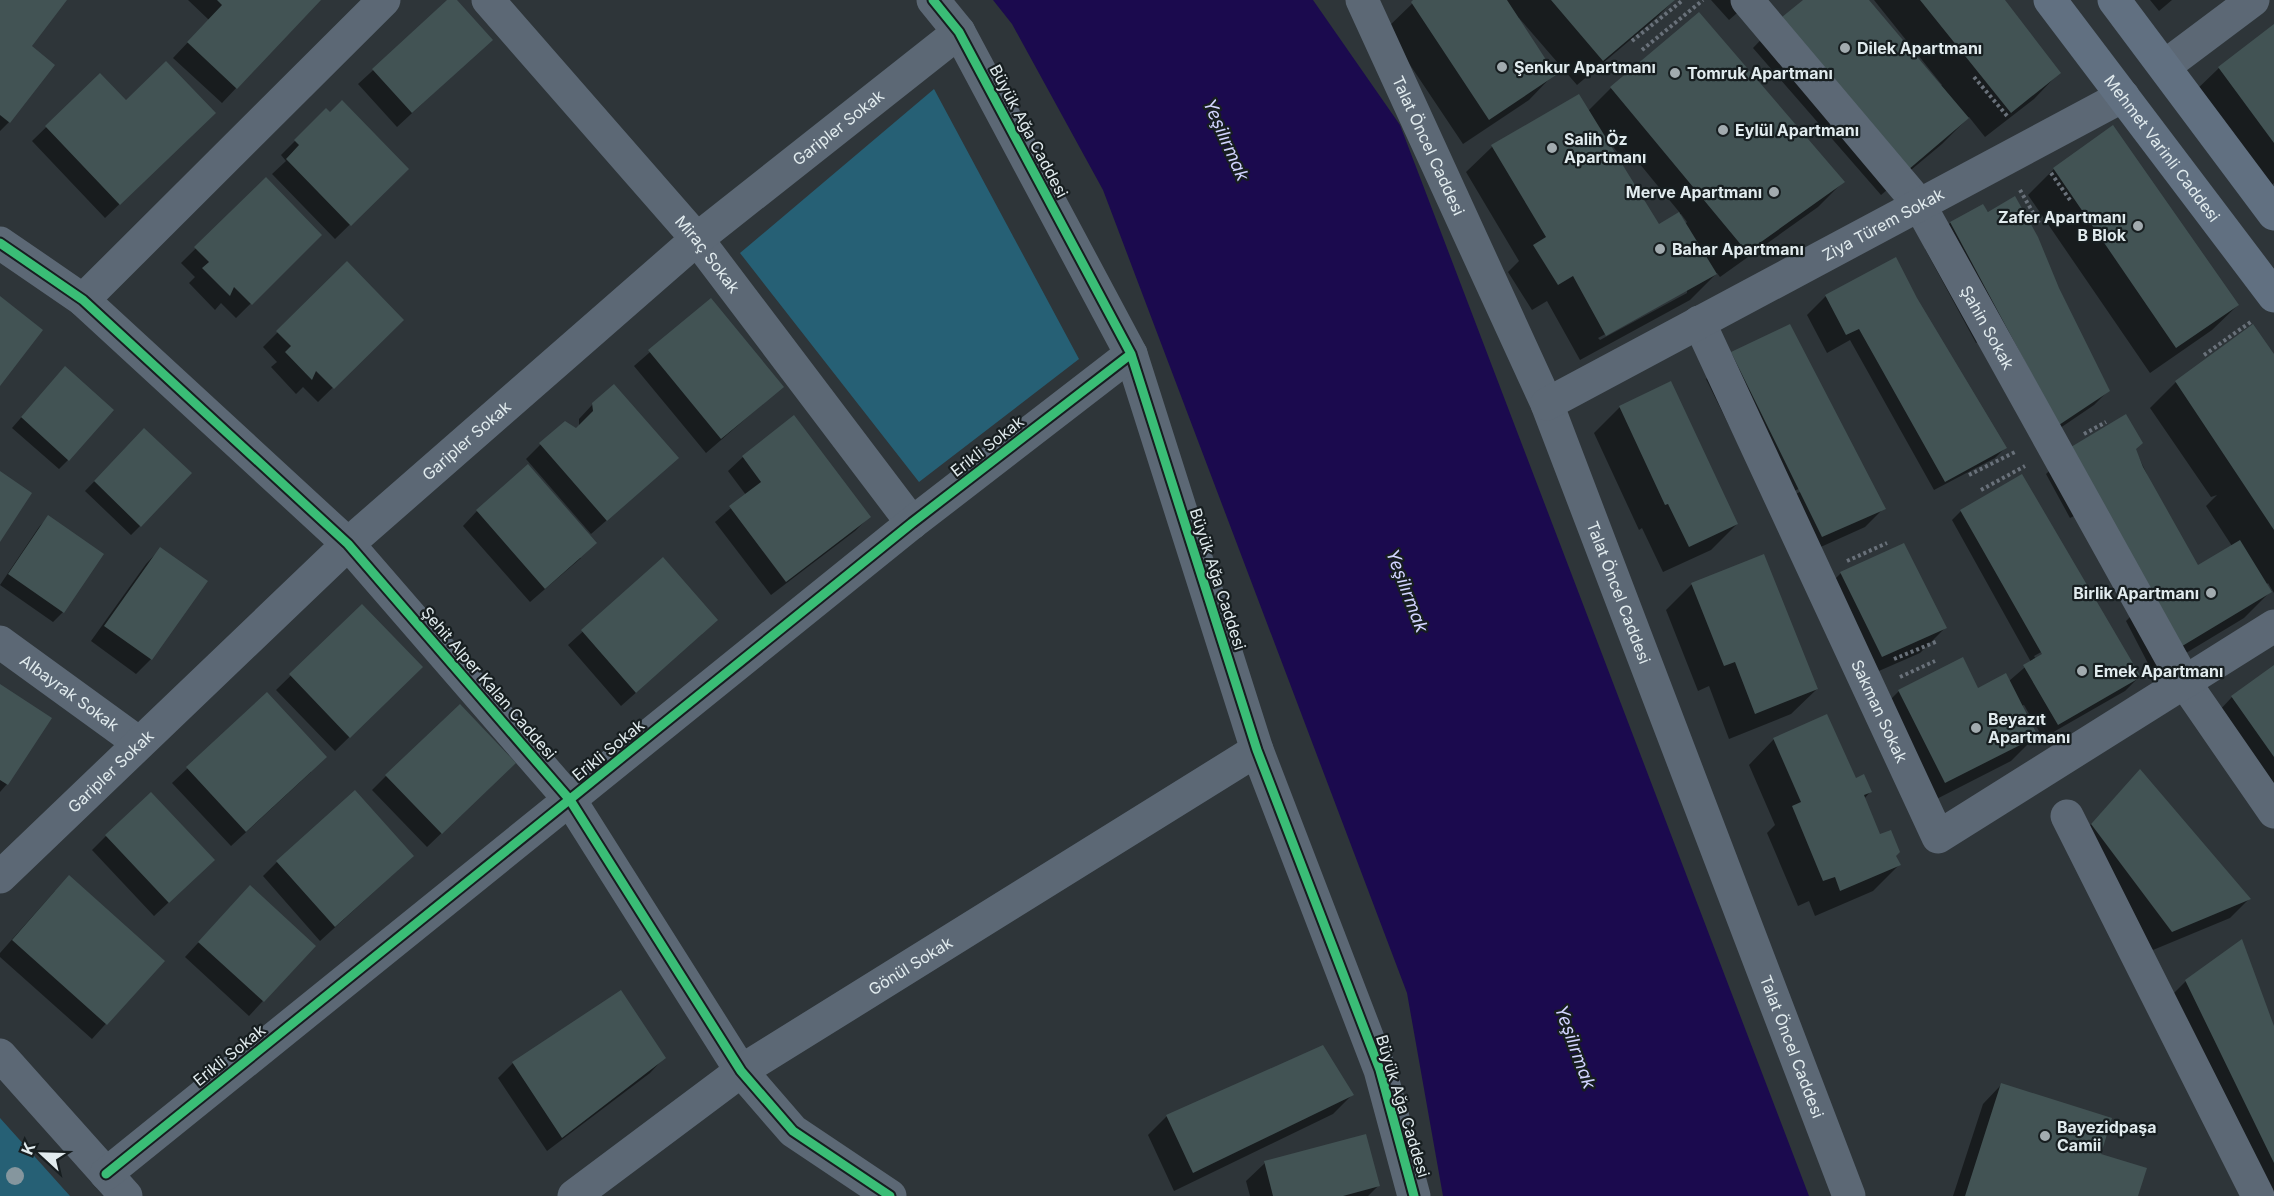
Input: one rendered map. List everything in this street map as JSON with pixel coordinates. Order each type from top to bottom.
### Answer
[{"type":"main road","name":"Mehmet Varinli Caddesi","points":[[2050,0],[2123,96],[2265,307]]},
{"type":"main road","points":[[2114,0],[2274,214]]},
{"type":"street","points":[[83,300],[384,0]]},
{"type":"street","name":"Miraç Sokak","points":[[488,0],[697,239],[912,523]]},
{"type":"street","name":"Büyük Ağa Caddesi","points":[[933,0],[959,32],[1131,354],[1257,750],[1380,1070],[1414,1196]]},
{"type":"street","name":"Talat Öncel Caddesi","points":[[1362,0],[1547,404],[1849,1196]]},
{"type":"street","name":"Şahin Sokak","points":[[1747,0],[1919,204],[2185,683]]},
{"type":"street","points":[[2165,66],[2253,0]]},
{"type":"street","name":"Garipler Sokak","points":[[0,877],[348,544],[697,239],[959,32]]},
{"type":"street","name":"Ziya Türem Sokak","points":[[1547,404],[2123,96]]},
{"type":"street","name":"Şehit Alper Kalan Caddesi","points":[[0,243],[83,300],[348,544],[570,800],[741,1071],[793,1131],[890,1196]]},
{"type":"street","name":"Sakman Sokak","points":[[1699,322],[1938,837],[2274,626]]},
{"type":"street","name":"Erikli Sokak","points":[[116,1185],[570,800],[912,523],[1131,354]]},
{"type":"street","name":"Albayrak Sokak","points":[[0,642],[139,743]]},
{"type":"street","points":[[2185,683],[2274,812]]},
{"type":"street","name":"Gönül Sokak","points":[[574,1196],[741,1071],[1257,750]]},
{"type":"street","points":[[2067,816],[2258,1196]]},
{"type":"street","points":[[0,1055],[116,1185]]},
{"type":"path","points":[[1632,41],[1683,0]]},
{"type":"path","points":[[1642,51],[1704,0]]},
{"type":"path","points":[[1974,77],[2032,145]]},
{"type":"path","points":[[2204,356],[2265,307]]},
{"type":"path","points":[[1969,475],[2051,442]]},
{"type":"path","points":[[1981,490],[2051,442]]},
{"type":"path","points":[[1816,574],[1887,543]]},
{"type":"path","points":[[1861,672],[1938,641]]},
{"type":"shaded area","points":[[934,89],[1079,359],[919,482],[740,253]]},
{"type":"shaded area","points":[[0,1118],[70,1196],[0,1196]]},
{"type":"water","name":"Yeşilırmak","points":[[993,0],[1313,0],[1400,125],[1809,1196],[1443,1196],[1407,993],[1103,190],[1012,24]]},
{"type":"building","points":[[0,0],[67,0],[32,46],[55,65],[10,123],[0,115]]},
{"type":"building","points":[[217,0],[321,0],[237,89],[187,42],[222,5]]},
{"type":"building","points":[[447,0],[457,0],[493,40],[412,113],[372,69]]},
{"type":"building","name":"Şenkur Apartmanı","points":[[1413,0],[1507,0],[1556,75],[1489,120],[1411,2]]},
{"type":"building","points":[[1551,0],[1675,0],[1603,61]]},
{"type":"building","points":[[1803,0],[1869,0],[1969,118],[1908,170],[1777,21]]},
{"type":"building","points":[[1920,0],[2005,0],[2061,73],[2011,113]]},
{"type":"building","points":[[1699,12],[1845,182],[1747,252],[1610,87]]},
{"type":"building","points":[[2274,24],[2274,143],[2218,67]]},
{"type":"building","points":[[166,61],[216,113],[120,205],[45,126],[100,73],[126,100]]},
{"type":"building","points":[[1579,94],[1659,224],[1679,212],[1717,274],[1606,336],[1573,276],[1558,285],[1533,245],[1546,237],[1491,145]]},
{"type":"building","points":[[342,100],[409,169],[351,226],[286,159],[299,145],[294,140],[326,108],[330,112]]},
{"type":"building","points":[[2113,125],[2239,305],[2176,348],[2053,168]]},
{"type":"building","points":[[266,177],[322,235],[252,305],[234,287],[230,296],[202,268],[209,262],[194,247]]},
{"type":"building","points":[[2015,196],[2038,237],[2059,288],[2110,391],[2059,425],[1950,222],[1983,204],[1988,212]]},
{"type":"building","points":[[1896,257],[1917,298],[2007,448],[1945,482],[1859,329],[1846,335],[1825,295]]},
{"type":"building","points":[[347,261],[404,320],[334,389],[316,371],[312,380],[285,352],[291,346],[276,331]]},
{"type":"building","points":[[0,296],[43,330],[0,386]]},
{"type":"building","points":[[711,298],[784,387],[721,439],[648,350]]},
{"type":"building","points":[[1790,324],[1886,509],[1822,537],[1731,352]]},
{"type":"building","points":[[2253,324],[2274,354],[2274,530],[2175,381]]},
{"type":"building","points":[[65,366],[114,410],[69,461],[21,417]]},
{"type":"building","points":[[1671,381],[1738,524],[1689,547],[1668,504],[1665,505],[1619,406]]},
{"type":"building","points":[[614,384],[679,458],[607,521],[539,443],[565,421],[576,428],[593,411],[592,403]]},
{"type":"building","points":[[2126,414],[2143,443],[2136,449],[2143,467],[2198,565],[2240,540],[2272,592],[2179,648],[2071,447]]},
{"type":"building","points":[[794,415],[871,517],[786,582],[729,506],[761,482],[742,456]]},
{"type":"building","points":[[144,428],[192,473],[141,527],[94,481]]},
{"type":"building","points":[[528,464],[597,543],[545,589],[476,510]]},
{"type":"building","points":[[0,471],[32,493],[0,542]]},
{"type":"building","points":[[2022,474],[2141,677],[2058,725],[2023,665],[2042,654],[1960,510]]},
{"type":"building","points":[[48,515],[104,554],[64,613],[8,574]]},
{"type":"building","points":[[1904,543],[1947,628],[1882,657],[1840,572]]},
{"type":"building","points":[[160,547],[208,581],[152,660],[104,626]]},
{"type":"building","points":[[1764,554],[1818,689],[1755,714],[1735,662],[1724,666],[1691,583]]},
{"type":"building","points":[[663,557],[718,620],[636,693],[581,630]]},
{"type":"building","points":[[362,604],[423,667],[350,738],[289,674]]},
{"type":"building","name":"Beyazıt Apartmanı","points":[[1963,657],[1978,688],[2006,673],[2038,736],[1945,783],[1898,690]]},
{"type":"building","points":[[2274,665],[2274,757],[2231,696]]},
{"type":"building","points":[[0,684],[52,718],[8,785],[0,780]]},
{"type":"building","points":[[267,692],[327,757],[246,832],[186,767]]},
{"type":"building","points":[[460,704],[516,763],[442,834],[385,775]]},
{"type":"building","points":[[1827,714],[1856,778],[1864,774],[1872,792],[1864,795],[1880,834],[1891,830],[1900,852],[1896,856],[1901,865],[1840,891],[1835,877],[1823,881],[1792,806],[1801,802],[1773,738]]},
{"type":"building","points":[[2140,769],[2251,899],[2172,932],[2091,824]]},
{"type":"building","points":[[355,790],[414,856],[335,927],[276,861]]},
{"type":"building","points":[[151,792],[215,860],[169,903],[105,835]]},
{"type":"building","points":[[69,875],[165,961],[107,1025],[12,940]]},
{"type":"building","points":[[250,885],[316,946],[264,1002],[198,942]]},
{"type":"building","points":[[2242,939],[2274,1026],[2274,1163],[2185,980]]},
{"type":"building","points":[[621,990],[666,1058],[562,1138],[512,1062]]},
{"type":"building","points":[[1323,1045],[1354,1095],[1193,1173],[1166,1115]]},
{"type":"building","name":"Bayezidpaşa Camii","points":[[2001,1083],[2112,1118],[2101,1154],[2147,1168],[2138,1196],[1965,1196]]},
{"type":"building","points":[[1366,1134],[1380,1186],[1343,1196],[1273,1196],[1264,1161]]},
{"type":"cycle path","points":[[933,0],[959,32],[1131,354],[1257,750],[1380,1070],[1414,1196]]},
{"type":"cycle path","points":[[0,243],[83,300],[348,544],[570,800],[741,1071],[793,1131],[890,1196]]},
{"type":"cycle path","points":[[106,1174],[912,523],[1131,354]]},
{"type":"place","name":"Dilek Apartmanı","points":[[1845,48]]},
{"type":"place","name":"Şenkur Apartmanı","points":[[1502,67]]},
{"type":"place","name":"Tomruk Apartmanı","points":[[1675,73]]},
{"type":"place","name":"Eylül Apartmanı","points":[[1723,130]]},
{"type":"place","name":"Salih Öz Apartmanı","points":[[1552,148]]},
{"type":"place","name":"Merve Apartmanı","points":[[1774,192]]},
{"type":"place","name":"Zafer Apartmanı B Blok","points":[[2138,226]]},
{"type":"place","name":"Bahar Apartmanı","points":[[1660,249]]},
{"type":"place","name":"Birlik Apartmanı","points":[[2211,593]]},
{"type":"place","name":"Emek Apartmanı","points":[[2082,671]]},
{"type":"place","name":"Beyazıt Apartmanı","points":[[1976,728]]},
{"type":"place","name":"Bayezidpaşa Camii","points":[[2045,1136]]}]
